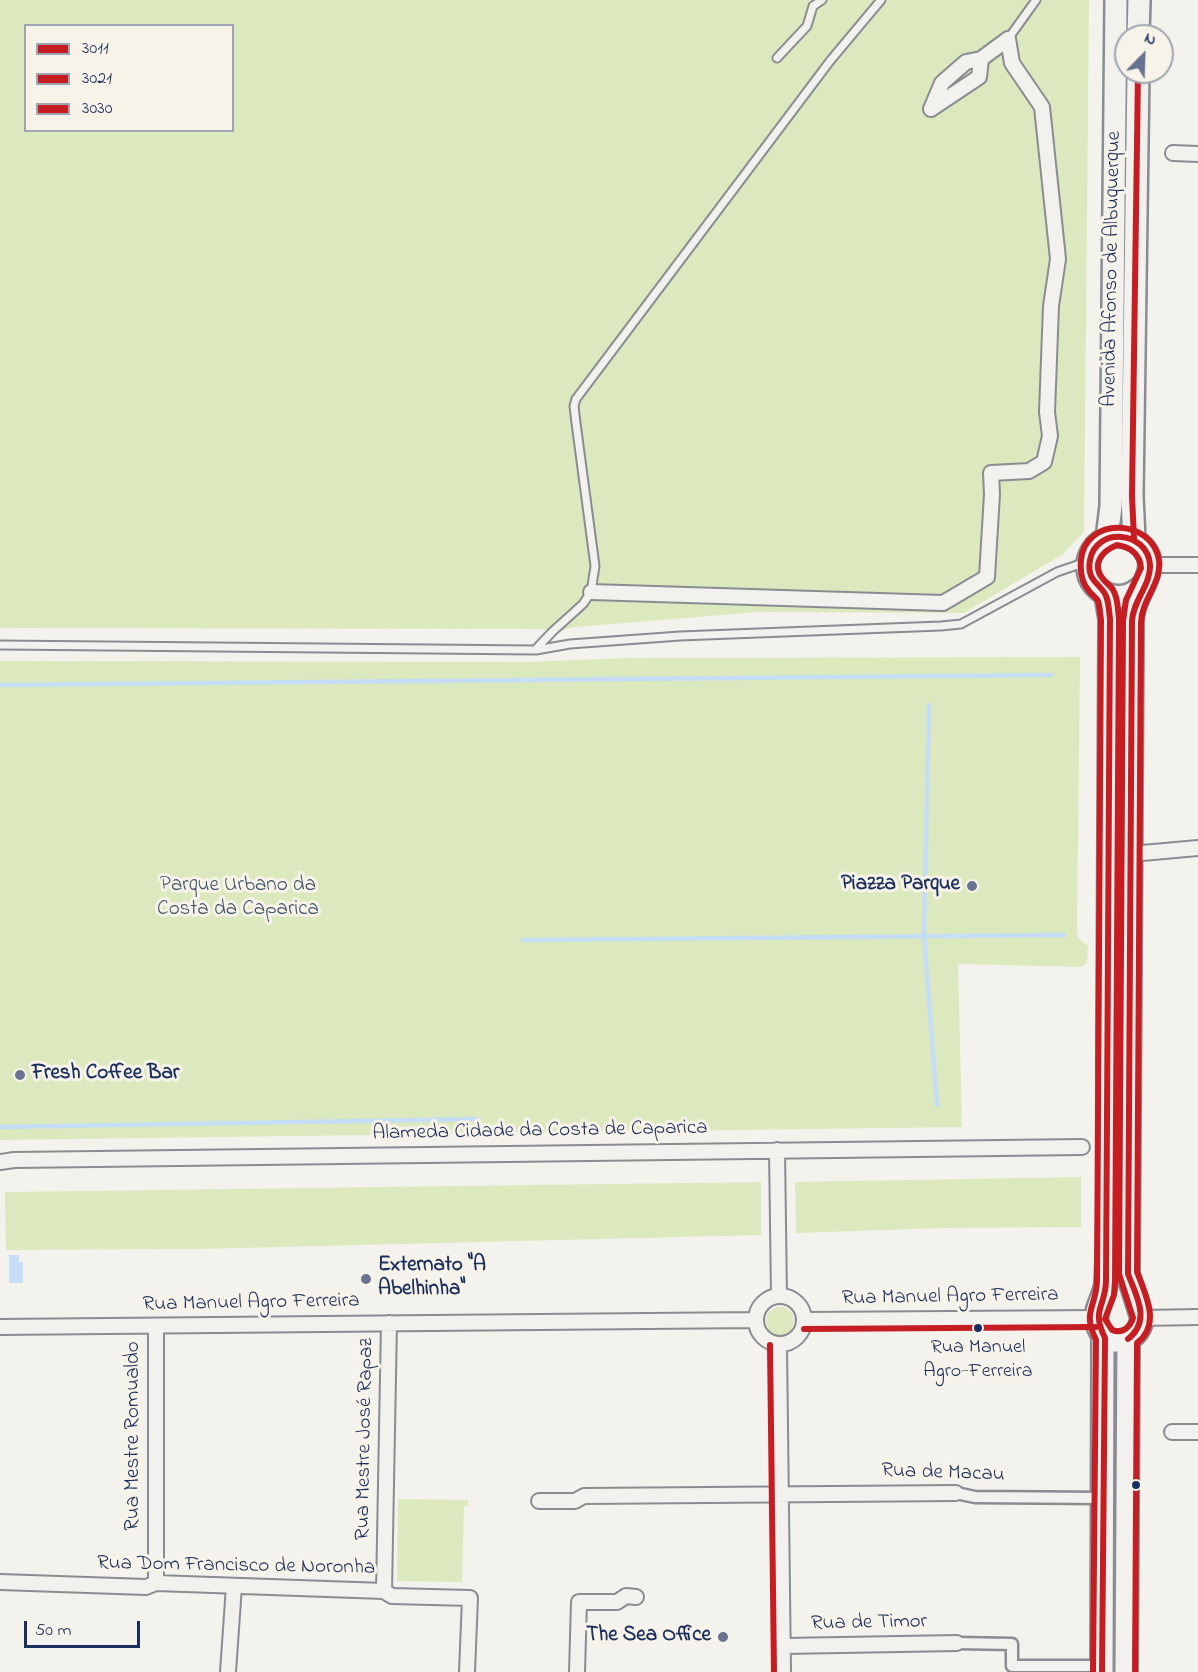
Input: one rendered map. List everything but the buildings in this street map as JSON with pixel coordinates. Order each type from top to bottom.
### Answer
[{"type":"main road","name":"Avenida Afonso de Albuquerque","points":[[1107,538],[1111,506],[1116,0]]},
{"type":"main road","points":[[1138,0],[1138,24]]},
{"type":"main road","name":"Avenida Afonso de Albuquerque","points":[[1134,539],[1132,484],[1138,84]]},
{"type":"main road","points":[[1100,1319],[1115,1341],[1128,1340],[1138,1331],[1140,1311],[1128,1274],[1132,627],[1135,603],[1148,574],[1148,555],[1134,539],[1116,536],[1107,538],[1098,544],[1088,561],[1091,580],[1097,589],[1114,597],[1131,596],[1148,574]]},
{"type":"main road","points":[[1102,1669],[1103,1498],[1100,1319],[1106,1274],[1108,1146],[1110,619],[1106,595]]},
{"type":"main road","points":[[1100,1319],[1106,1299],[1119,1295],[1127,1296],[1140,1311]]},
{"type":"main road","points":[[1126,1672],[1128,1340]]},
{"type":"street","points":[[591,592],[943,603],[987,577],[992,494],[991,473],[1029,471],[1044,462],[1050,436],[1047,412],[1051,306],[1058,259],[1042,107],[1012,63],[1008,39],[981,59],[966,62],[942,83],[931,109]]},
{"type":"street","points":[[1173,153],[1198,154]]},
{"type":"street","points":[[1148,574],[1198,565]]},
{"type":"street","points":[[1131,854],[1198,848]]},
{"type":"street","name":"Alameda Cidade da Costa de Caparica","points":[[0,1162],[14,1160],[1082,1147]]},
{"type":"street","points":[[777,1150],[779,1296]]},
{"type":"street","points":[[779,1296],[789,1298],[798,1304],[804,1320],[804,1326],[798,1337],[779,1345],[761,1336],[755,1320],[762,1304],[779,1296]]},
{"type":"street","points":[[1140,1311],[1198,1317]]},
{"type":"street","name":"Rua Manuel Agro Ferreira","points":[[804,1320],[1100,1319]]},
{"type":"street","name":"Rua Manuel Agro Ferreira","points":[[0,1327],[755,1320]]},
{"type":"street","name":"Rua Mestre José Rapaz","points":[[384,1591],[389,1323]]},
{"type":"street","name":"Rua Mestre Romualdo","points":[[156,1326],[156,1582]]},
{"type":"street","points":[[779,1345],[783,1672]]},
{"type":"street","points":[[1172,1431],[1198,1432]]},
{"type":"street","name":"Rua de Macau","points":[[539,1501],[575,1501],[584,1496],[956,1492],[975,1497],[1103,1498]]},
{"type":"street","name":"Rua Dom Francisco de Noronha","points":[[0,1582],[146,1587],[156,1582],[384,1591],[392,1596],[470,1598],[467,1672]]},
{"type":"street","points":[[228,1672],[234,1586]]},
{"type":"street","points":[[577,1672],[579,1602],[617,1602],[626,1596],[636,1597]]},
{"type":"street","points":[[957,1643],[1012,1644],[1012,1665],[1102,1669]]},
{"type":"street","name":"Rua de Timor","points":[[783,1646],[957,1643]]},
{"type":"lane","points":[[777,58],[807,26],[813,6],[822,0]]},
{"type":"lane","points":[[536,650],[583,604],[591,592],[595,566],[574,406],[576,399],[830,61],[881,0]]},
{"type":"lane","points":[[1008,39],[1036,0]]},
{"type":"lane","points":[[0,645],[536,650],[570,644],[680,636],[962,624],[1058,572],[1088,561]]},
{"type":"green space","points":[[0,0],[1089,0],[1084,532],[1063,554],[964,613],[758,612],[576,627],[552,632],[542,629],[0,628]]},
{"type":"green space","name":"Parque Urbano da Costa da Caparica","points":[[1080,657],[1077,929],[1078,938],[1088,946],[1087,963],[1082,967],[958,964],[962,1127],[0,1140],[0,661],[525,662],[628,658]]},
{"type":"green space","points":[[1081,1177],[1081,1227],[943,1228],[796,1233],[795,1182]]},
{"type":"green space","points":[[761,1182],[761,1235],[200,1249],[6,1250],[5,1192]]},
{"type":"green space","points":[[780,1307],[790,1311],[794,1321],[790,1331],[780,1335],[770,1331],[766,1321],[770,1311]]},
{"type":"green space","points":[[398,1499],[468,1500],[468,1506],[464,1506],[462,1582],[397,1581]]},
{"type":"water","points":[[9,1255],[19,1255],[19,1262],[23,1262],[23,1283],[9,1283]]},
{"type":"waterway","points":[[0,685],[1051,675]]},
{"type":"waterway","points":[[929,705],[924,935],[937,1105]]},
{"type":"waterway","points":[[523,940],[1064,935]]},
{"type":"waterway","points":[[0,1127],[478,1119]]},
{"type":"transit line","name":"3011","points":[[1134,539],[1132,496],[1138,84]]},
{"type":"transit line","name":"3030","points":[[1093,1672],[1096,1340],[1090,1316],[1097,1281],[1101,620],[1098,601],[1089,591],[1082,577],[1081,560],[1085,546],[1094,536],[1106,530],[1119,528],[1132,530],[1144,536],[1154,546],[1159,560],[1158,576],[1142,614],[1141,622],[1137,1272],[1147,1300],[1150,1319],[1144,1336],[1137,1343],[1135,1672]]},
{"type":"transit line","name":"3011","points":[[1102,1672],[1105,1338],[1099,1315],[1106,1281],[1110,619],[1106,596],[1092,578],[1089,567],[1094,549],[1111,538],[1122,537],[1141,545],[1150,565],[1148,579],[1135,606],[1132,621],[1128,1274],[1138,1300],[1140,1317],[1135,1332],[1128,1339]]},
{"type":"transit line","name":"3021","points":[[1117,545],[1134,552],[1141,568],[1126,600],[1123,621],[1119,1274],[1133,1318],[1130,1325],[1122,1331],[1112,1330],[1105,1319],[1114,1295],[1115,1281],[1119,619],[1115,593],[1103,579],[1098,568],[1103,554],[1117,545]]},
{"type":"transit line","name":"3021","points":[[804,1329],[1096,1327]]},
{"type":"transit line","name":"3021","points":[[770,1345],[774,1672]]},
{"type":"place","name":"Piazza Parque","points":[[972,886]]},
{"type":"place","name":"Fresh Coffee Bar","points":[[20,1075]]},
{"type":"place","name":"Externato \"A Abelhinha\"","points":[[366,1279]]},
{"type":"place","name":"Rua Manuel Agro-Ferreira","points":[[978,1328]]},
{"type":"place","name":"The Sea Office","points":[[723,1637]]}]
